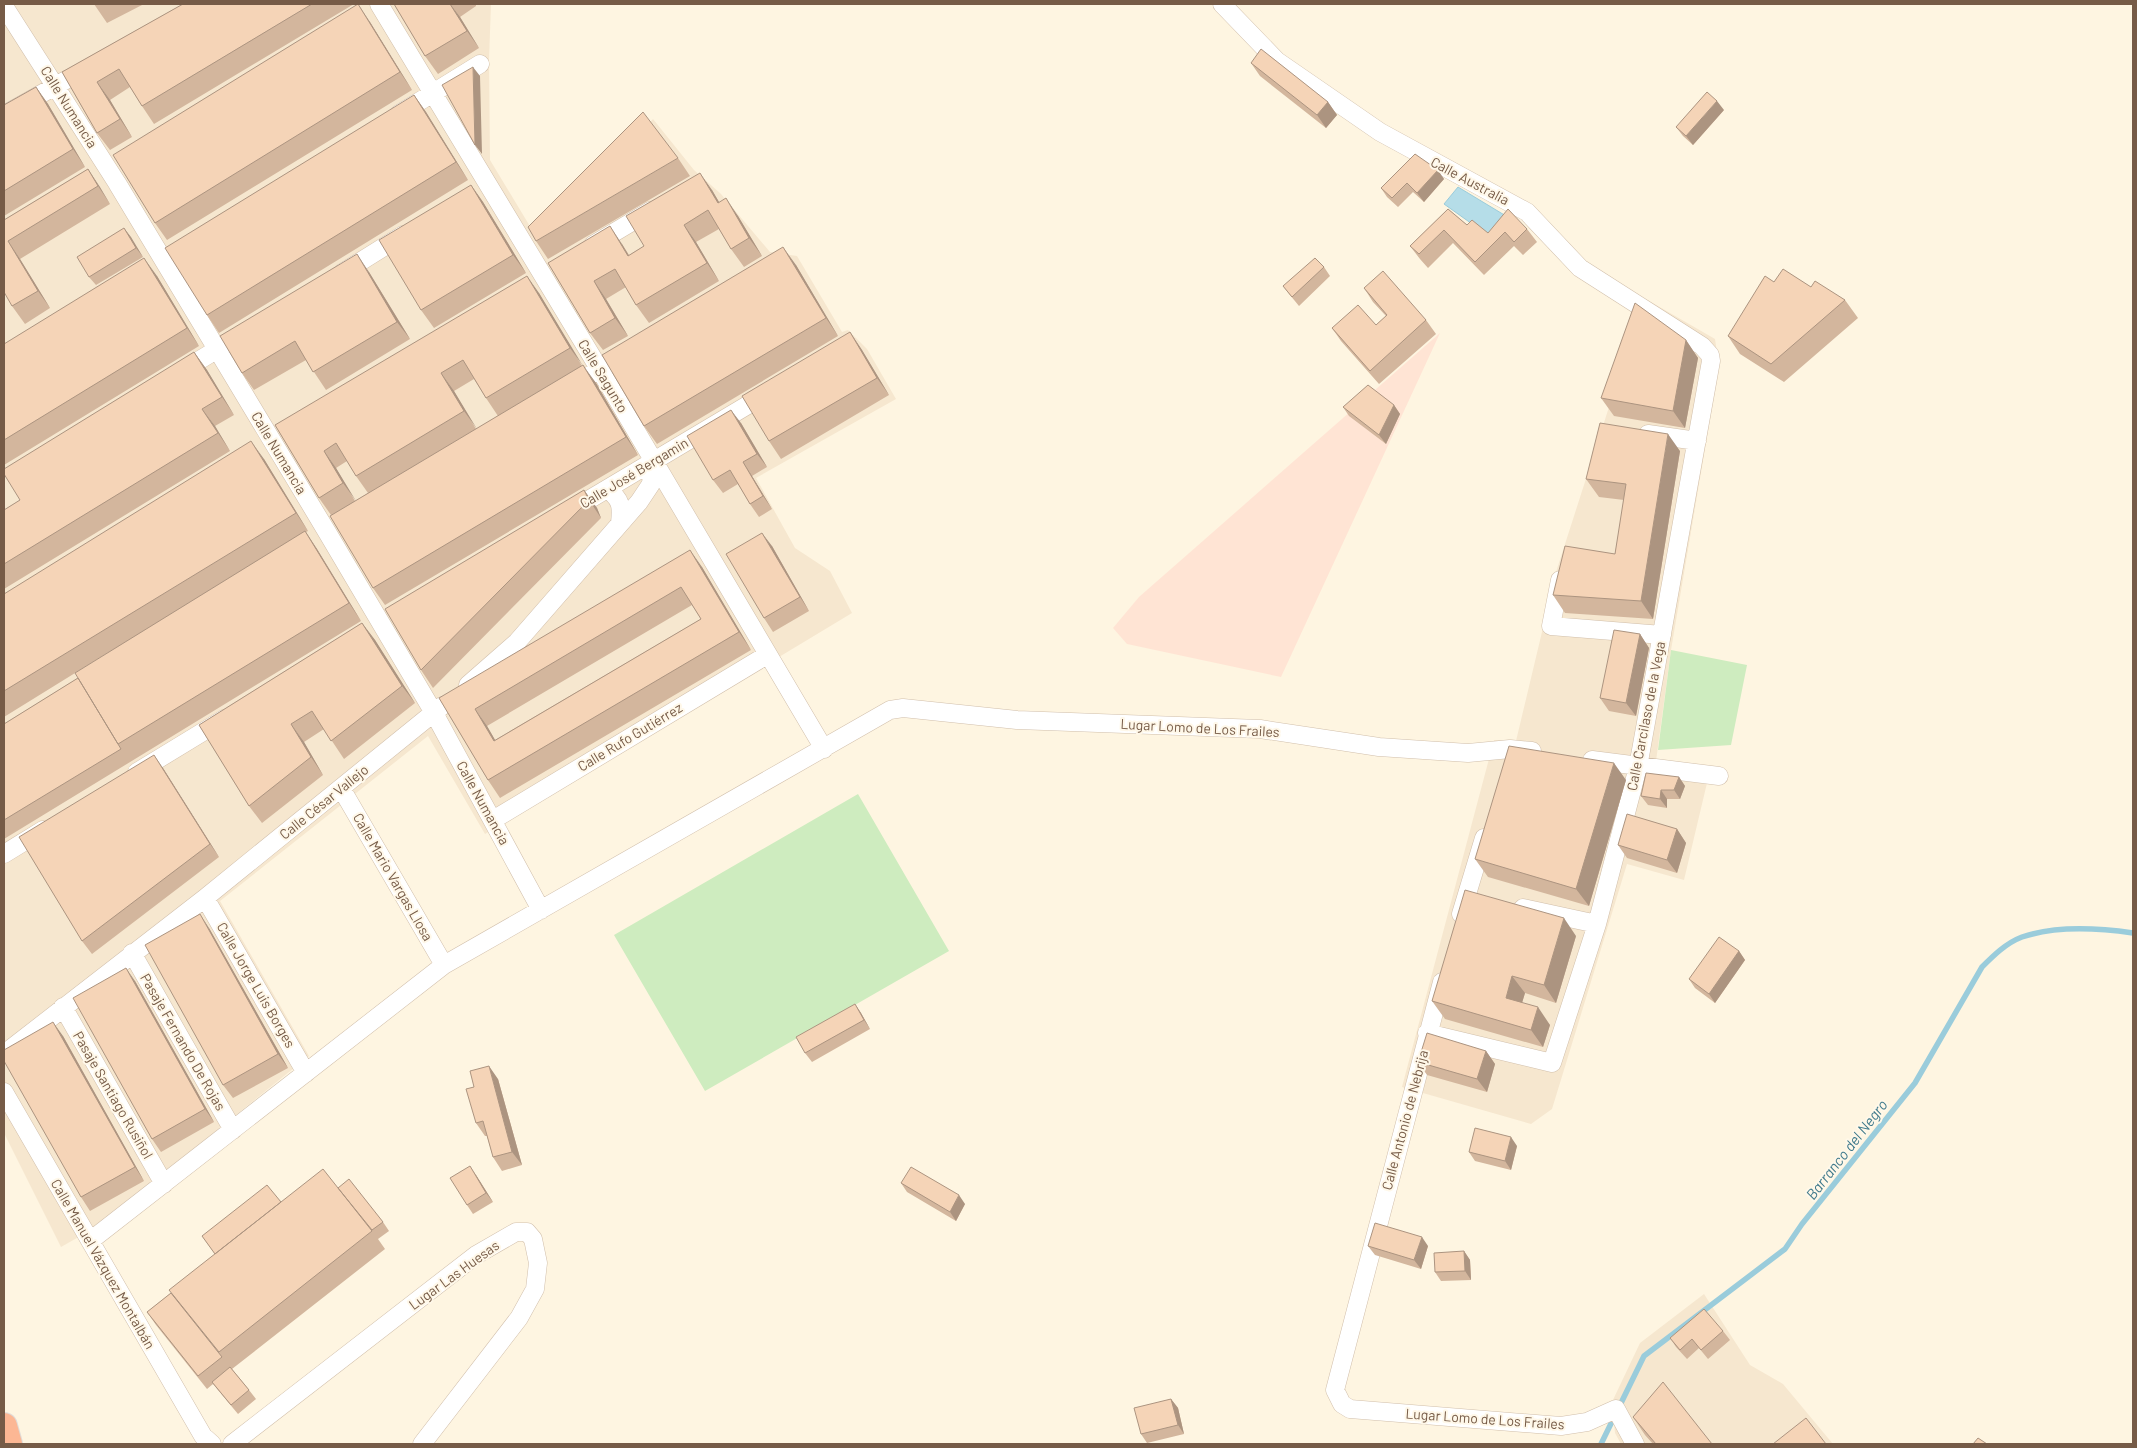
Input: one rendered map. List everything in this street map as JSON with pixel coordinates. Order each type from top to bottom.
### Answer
[{"type":"highway","points":[[4,1426],[9,1444]]},
{"type":"street","name":"Calle Australia","points":[[1222,4],[1277,61],[1380,132],[1528,212],[1580,268],[1707,349],[1711,361]]},
{"type":"street","name":"Calle Numancia","points":[[4,6],[56,86],[100,170],[163,260],[271,440],[320,536],[388,619],[434,713],[540,910]]},
{"type":"street","name":"Calle Sagunto","points":[[375,6],[432,94],[481,187],[543,276],[600,370],[824,749]]},
{"type":"street","points":[[382,124],[480,64]]},
{"type":"street","points":[[4,115],[80,72]]},
{"type":"street","points":[[100,170],[123,156]]},
{"type":"street","points":[[575,256],[665,202]]},
{"type":"street","points":[[326,282],[418,226]]},
{"type":"street","points":[[146,270],[178,250]]},
{"type":"street","points":[[526,287],[559,266]]},
{"type":"street","points":[[162,382],[242,334]]},
{"type":"street","points":[[555,396],[643,344]]},
{"type":"street","name":"Calle Carcilaso de la Vega","points":[[1427,1033],[1552,1063],[1597,924],[1638,767],[1711,361]]},
{"type":"street","name":"Calle José Bergamin","points":[[555,520],[779,386]]},
{"type":"street","points":[[254,450],[287,430]]},
{"type":"street","points":[[1632,432],[1697,441]]},
{"type":"street","name":"Calle César Vallejo","points":[[4,1054],[205,898],[342,788],[517,642],[639,502],[651,484],[653,462]]},
{"type":"street","points":[[607,489],[619,498],[622,508],[620,522]]},
{"type":"street","points":[[639,502],[657,500],[679,506]]},
{"type":"street","points":[[320,536],[344,522]]},
{"type":"street","points":[[1560,580],[1551,626],[1662,635]]},
{"type":"street","points":[[364,634],[388,619]]},
{"type":"street","name":"Calle Rufo Gutiérrez","points":[[493,820],[768,655]]},
{"type":"street","name":"Lugar Lomo de Los Frailes","points":[[824,749],[890,710],[903,708],[1017,720],[1260,729],[1379,747],[1468,753],[1510,749],[1551,754]]},
{"type":"street","points":[[121,782],[239,710]]},
{"type":"street","points":[[90,1241],[444,966],[824,749]]},
{"type":"street","points":[[1504,767],[1510,749]]},
{"type":"street","points":[[1580,758],[1719,776]]},
{"type":"street","name":"Calle Mario Vargas Llosa","points":[[342,788],[444,966]]},
{"type":"street","points":[[1456,932],[1488,822]]},
{"type":"street","points":[[4,854],[54,823]]},
{"type":"street","points":[[1466,896],[1485,900]]},
{"type":"street","name":"Calle Jorge Luis Borges","points":[[205,898],[306,1073]]},
{"type":"street","points":[[1504,904],[1597,924]]},
{"type":"street","name":"Pasaje Fernando De Rojas","points":[[132,953],[233,1130]]},
{"type":"street","name":"Calle Antonio de Nebrija","points":[[1342,1404],[1334,1390],[1427,1033],[1446,969]]},
{"type":"street","name":"Pasaje Santiago Rusiñol","points":[[63,1007],[164,1184]]},
{"type":"street","name":"Calle Manuel Vázquez Montalbán","points":[[4,1092],[207,1440]]},
{"type":"street","name":"Lugar Las Huesas","points":[[232,1444],[476,1255],[516,1232],[527,1232],[533,1239],[538,1263],[535,1289],[519,1318],[422,1444]]},
{"type":"street","name":"Lugar Lomo de Los Frailes","points":[[1342,1404],[1350,1409],[1561,1426],[1587,1422],[1616,1409],[1635,1444]]},
{"type":"shaded area","points":[[4,4],[491,4],[489,60],[490,160],[537,238],[653,119],[694,170],[721,194],[770,252],[797,256],[842,332],[848,330],[867,349],[896,399],[756,478],[795,548],[830,571],[852,613],[485,834],[428,736],[220,901],[309,1056],[98,1226],[61,1247],[4,1133]]},
{"type":"shaded area","points":[[1644,298],[1715,339],[1719,366],[1671,650],[1654,776],[1707,783],[1684,880],[1627,864],[1552,1109],[1531,1124],[1402,1087],[1494,740],[1516,741],[1557,569]]},
{"type":"shaded area","points":[[1440,333],[1281,677],[1127,644],[1113,628],[1139,597]]},
{"type":"shaded area","points":[[1704,1294],[1750,1365],[1783,1384],[1833,1444],[1621,1444],[1615,1433],[1612,1402],[1640,1343]]},
{"type":"green space","points":[[1671,650],[1747,665],[1731,745],[1658,750]]},
{"type":"green space","points":[[858,794],[949,951],[705,1091],[614,935]]},
{"type":"water","points":[[1458,187],[1506,216],[1496,241],[1444,204]]},
{"type":"building","points":[[183,4],[312,4],[142,106],[119,69],[97,82],[120,119],[97,133],[62,72]]},
{"type":"building","points":[[358,4],[400,72],[155,223],[113,155]]},
{"type":"building","points":[[394,4],[450,4],[467,31],[425,56]]},
{"type":"building","points":[[1261,49],[1328,102],[1317,115],[1251,63]]},
{"type":"building","points":[[473,67],[475,145],[442,85]]},
{"type":"building","points":[[36,87],[73,149],[4,191],[4,105]]},
{"type":"building","points":[[1707,92],[1717,101],[1686,136],[1676,127]]},
{"type":"building","points":[[414,95],[456,162],[207,315],[165,248]]},
{"type":"building","points":[[643,112],[678,158],[536,241],[528,227]]},
{"type":"building","points":[[1415,154],[1438,170],[1417,193],[1407,183],[1392,198],[1381,188]]},
{"type":"building","points":[[88,169],[98,186],[8,241],[38,291],[12,306],[4,292],[4,220]]},
{"type":"building","points":[[700,173],[718,203],[726,198],[749,238],[731,249],[708,210],[684,225],[707,263],[636,305],[615,269],[594,281],[615,318],[590,333],[548,263],[610,226],[628,256],[644,246],[626,216]]},
{"type":"building","points":[[471,185],[513,255],[421,310],[379,240]]},
{"type":"building","points":[[1448,209],[1467,225],[1472,220],[1488,233],[1508,209],[1527,229],[1514,242],[1505,232],[1475,262],[1444,230],[1419,254],[1410,246]]},
{"type":"building","points":[[124,228],[136,248],[89,277],[77,257]]},
{"type":"building","points":[[783,247],[826,318],[644,426],[602,355]]},
{"type":"building","points":[[357,254],[397,322],[313,372],[295,341],[242,373],[220,336]]},
{"type":"building","points":[[144,258],[187,328],[4,440],[4,344]]},
{"type":"building","points":[[1315,258],[1324,267],[1292,297],[1283,286]]},
{"type":"building","points":[[1783,269],[1811,287],[1815,281],[1845,300],[1771,364],[1728,336],[1765,276],[1774,282]]},
{"type":"building","points":[[1383,271],[1426,320],[1370,371],[1332,328],[1358,305],[1376,325],[1387,315],[1364,288]]},
{"type":"building","points":[[527,276],[570,348],[486,398],[463,360],[441,373],[464,411],[356,476],[336,443],[324,451],[343,483],[319,498],[275,425]]},
{"type":"building","points":[[1635,303],[1686,340],[1673,411],[1601,398]]},
{"type":"building","points":[[850,332],[877,378],[769,441],[742,396]]},
{"type":"building","points":[[194,352],[222,397],[202,409],[218,433],[4,564],[4,510],[20,500],[4,474],[4,469]]},
{"type":"building","points":[[583,365],[626,437],[373,588],[330,516]]},
{"type":"building","points":[[1368,385],[1394,405],[1379,435],[1343,407]]},
{"type":"building","points":[[731,410],[757,454],[743,462],[763,496],[750,504],[730,470],[713,480],[687,436]]},
{"type":"building","points":[[1600,423],[1668,434],[1641,601],[1553,595],[1565,546],[1615,554],[1626,484],[1586,479]]},
{"type":"building","points":[[251,441],[296,513],[4,691],[4,594]]},
{"type":"building","points":[[584,490],[589,500],[421,670],[385,609]]},
{"type":"building","points":[[305,531],[349,603],[118,744],[75,673]]},
{"type":"building","points":[[762,533],[800,597],[764,618],[726,554]]},
{"type":"building","points":[[690,550],[739,632],[488,780],[439,698]],"holes":[[[681,587],[701,619],[494,741],[475,709]]]},
{"type":"building","points":[[362,623],[402,686],[331,741],[312,711],[291,724],[311,757],[249,806],[199,725]]},
{"type":"building","points":[[1614,630],[1640,634],[1626,703],[1600,698]]},
{"type":"building","points":[[78,678],[121,749],[4,820],[4,724]]},
{"type":"building","points":[[1509,746],[1614,763],[1576,889],[1475,859]]},
{"type":"building","points":[[154,755],[210,844],[82,941],[19,837]]},
{"type":"building","points":[[1646,773],[1679,777],[1674,790],[1661,790],[1660,799],[1641,796]]},
{"type":"building","points":[[1627,814],[1677,829],[1667,860],[1618,845]]},
{"type":"building","points":[[1465,890],[1564,918],[1544,985],[1512,976],[1506,998],[1538,1007],[1531,1030],[1432,1001]]},
{"type":"building","points":[[200,914],[278,1054],[223,1085],[145,945]]},
{"type":"building","points":[[1719,937],[1739,951],[1709,994],[1689,979]]},
{"type":"building","points":[[126,968],[205,1109],[152,1139],[73,998]]},
{"type":"building","points":[[855,1004],[864,1020],[805,1053],[796,1037]]},
{"type":"building","points":[[53,1022],[135,1167],[81,1197],[4,1061],[4,1050]]},
{"type":"building","points":[[1427,1033],[1486,1051],[1477,1079],[1418,1062]]},
{"type":"building","points":[[489,1066],[512,1152],[493,1157],[483,1121],[476,1123],[466,1089],[474,1087],[470,1071]]},
{"type":"building","points":[[1475,1128],[1511,1137],[1505,1161],[1469,1152]]},
{"type":"building","points":[[470,1166],[486,1193],[467,1205],[450,1178]]},
{"type":"building","points":[[911,1167],[959,1195],[950,1212],[901,1183]]},
{"type":"building","points":[[323,1169],[372,1231],[219,1352],[169,1290]]},
{"type":"building","points":[[349,1179],[383,1222],[372,1230],[338,1188]]},
{"type":"building","points":[[267,1185],[281,1202],[215,1254],[202,1236]]},
{"type":"building","points":[[1375,1223],[1422,1237],[1414,1260],[1368,1246]]},
{"type":"building","points":[[1464,1251],[1465,1271],[1435,1272],[1434,1253]]},
{"type":"building","points":[[171,1293],[222,1357],[198,1376],[147,1312]]},
{"type":"building","points":[[1704,1309],[1723,1331],[1701,1350],[1692,1339],[1680,1350],[1670,1338]]},
{"type":"building","points":[[230,1367],[249,1390],[231,1405],[212,1382]]},
{"type":"building","points":[[1663,1382],[1712,1444],[1656,1444],[1633,1417]]},
{"type":"building","points":[[1171,1399],[1178,1425],[1141,1434],[1134,1408]]},
{"type":"building","points":[[1806,1418],[1826,1444],[1773,1444]]},
{"type":"building","points":[[1978,1438],[1987,1444],[1973,1444]]},
{"type":"waterway","name":"Barranco del Negro","points":[[1601,1444],[1644,1356],[1785,1249],[1802,1224],[1915,1083],[1982,967],[2005,946],[2035,933],[2063,929],[2092,929],[2133,933]]}]
